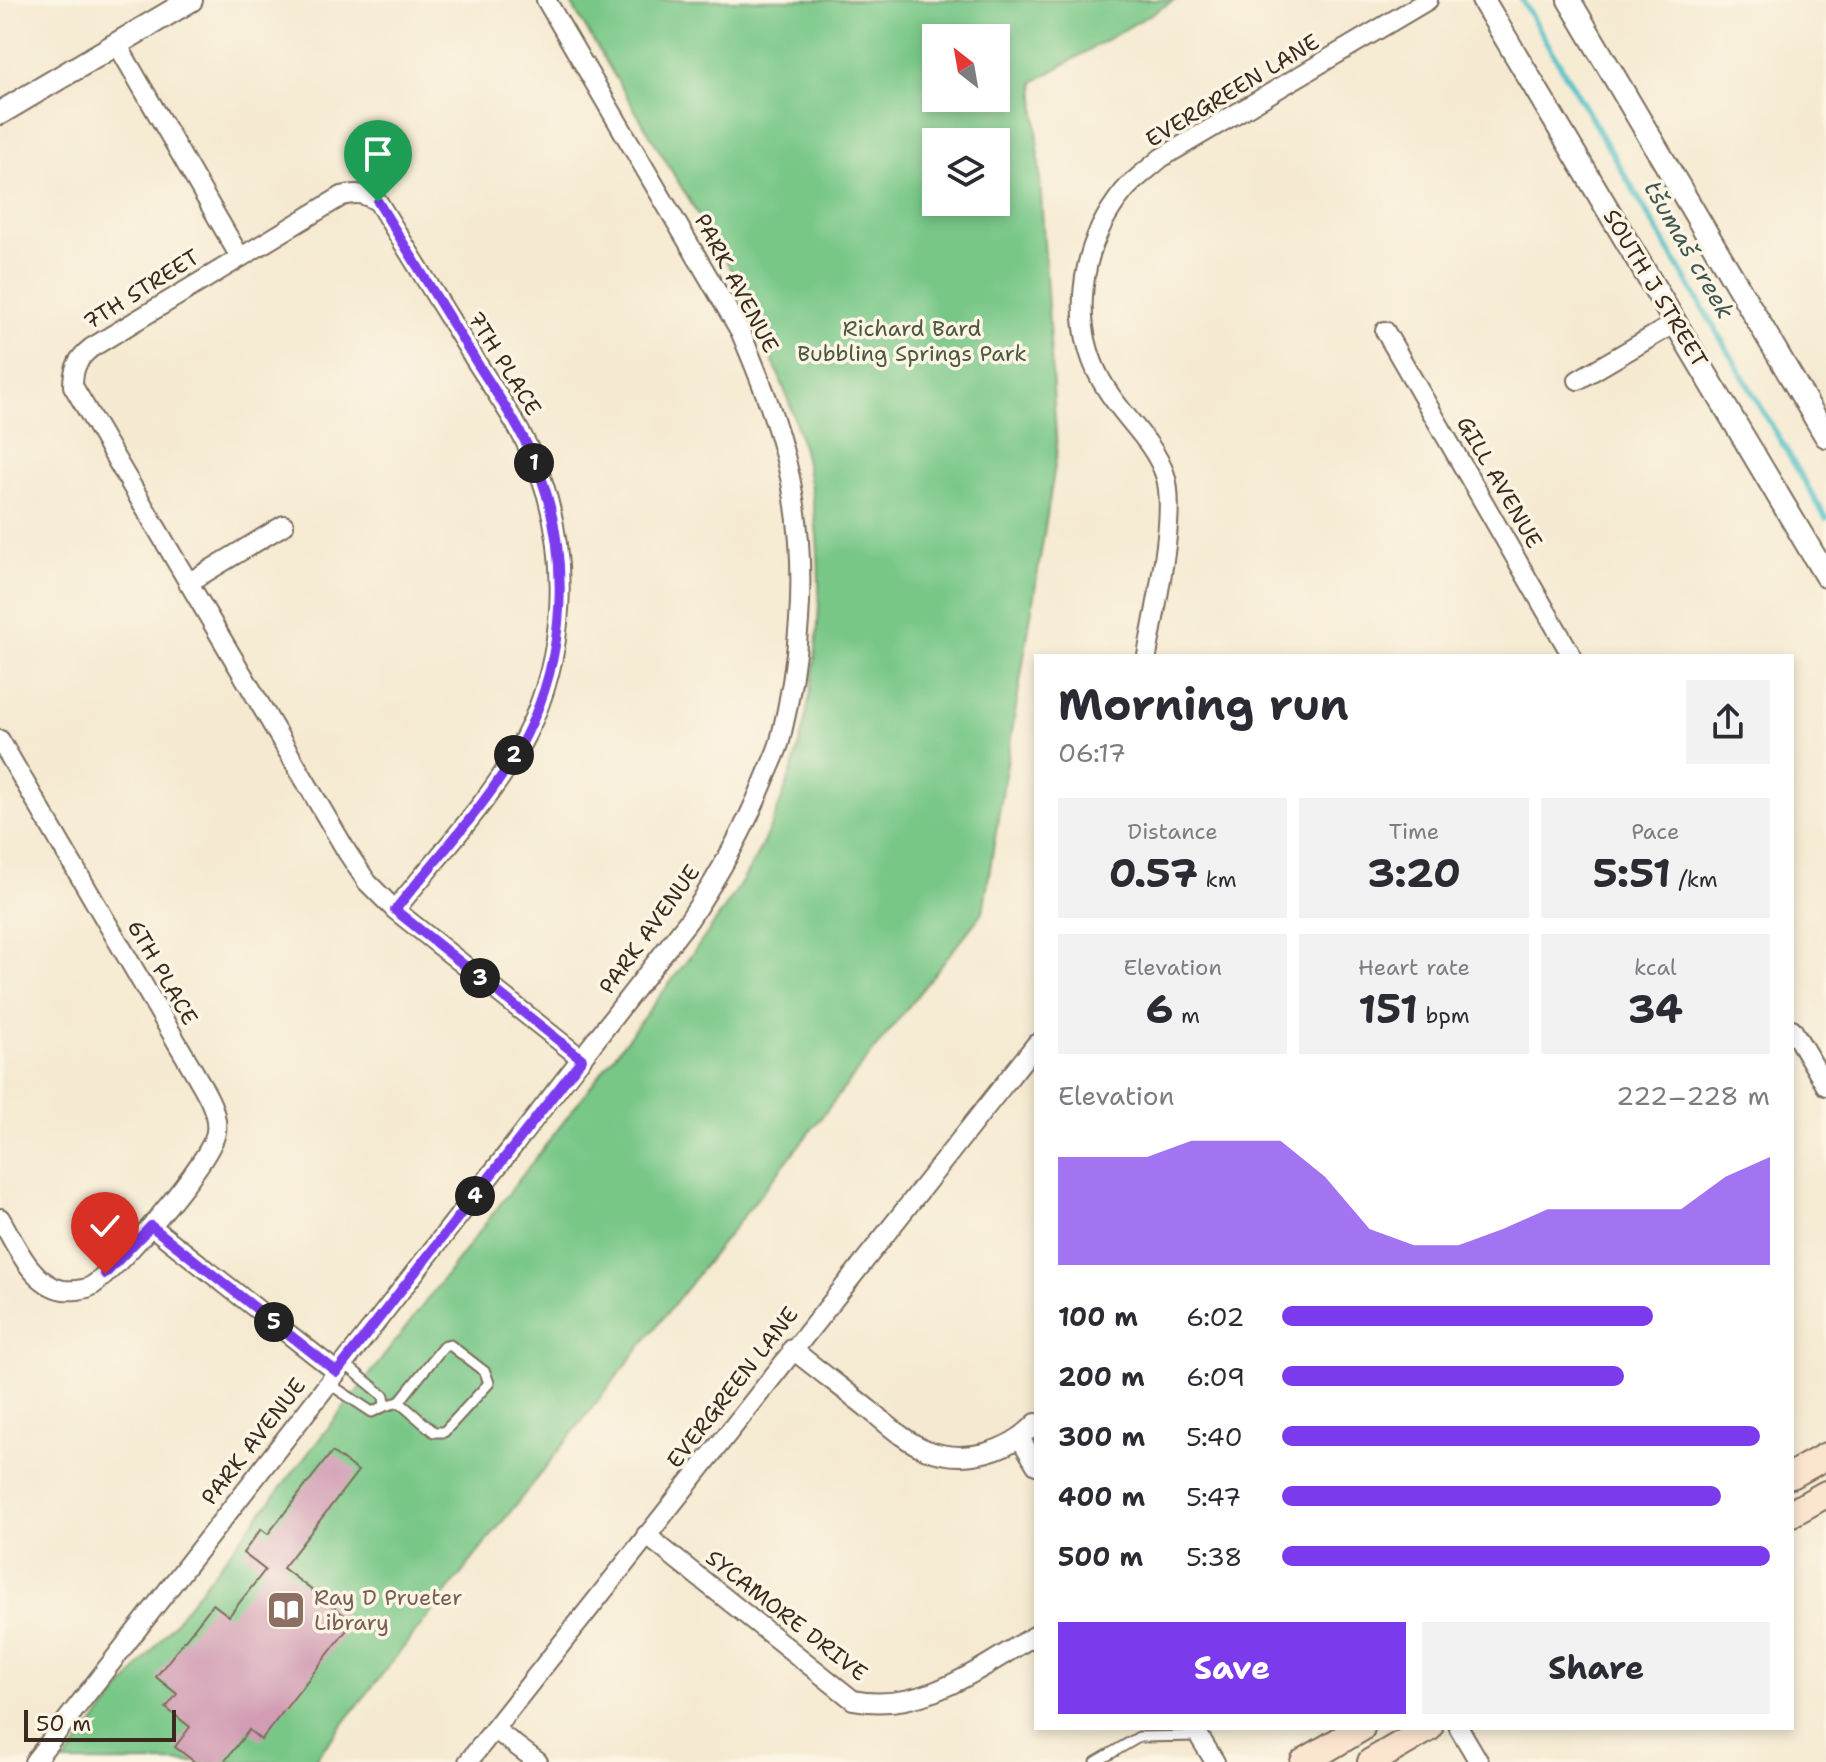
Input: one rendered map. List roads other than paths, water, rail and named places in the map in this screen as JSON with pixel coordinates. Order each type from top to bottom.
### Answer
[{"type":"main road","points":[[1794,1474],[1826,1456]]},
{"type":"main road","points":[[1794,1512],[1826,1494]]},
{"type":"main road","points":[[1304,1762],[1358,1730]]},
{"type":"main road","points":[[1371,1762],[1426,1730]]},
{"type":"street","points":[[0,113],[191,0]]},
{"type":"street","name":"PARK AVENUE","points":[[34,1762],[689,920],[725,866],[752,812],[779,743],[796,648],[800,572],[794,499],[781,444],[759,376],[740,331],[546,0]]},
{"type":"street","name":"EVERGREEN LANE","points":[[1147,654],[1171,509],[1166,476],[1151,447],[1107,391],[1086,341],[1082,305],[1088,257],[1104,220],[1126,189],[1161,158],[1428,0]]},
{"type":"street","name":"SOUTH J STREET","points":[[1483,0],[1826,576]]},
{"type":"street","points":[[1569,0],[1826,436]]},
{"type":"street","points":[[117,44],[240,257]]},
{"type":"street","name":"7TH PLACE","points":[[240,257],[342,196],[355,193],[367,195],[378,202],[520,431],[550,508],[560,576],[554,647],[545,689],[526,735],[497,782],[395,910]]},
{"type":"street","name":"7TH STREET","points":[[240,257],[79,357],[73,371],[73,386],[367,882],[395,910],[582,1059]]},
{"type":"street","points":[[1578,380],[1677,322]]},
{"type":"street","name":"GILL AVENUE","points":[[1385,331],[1571,654]]},
{"type":"street","points":[[188,583],[284,525]]},
{"type":"street","name":"6TH PLACE","points":[[0,740],[193,1070],[214,1111],[216,1129],[213,1143],[151,1226],[91,1287],[68,1291],[40,1278],[23,1258],[0,1218]]},
{"type":"street","points":[[1794,1032],[1826,1086]]},
{"type":"street","name":"EVERGREEN LANE","points":[[468,1762],[1034,1046]]},
{"type":"street","points":[[151,1226],[337,1372]]},
{"type":"street","points":[[792,1349],[890,1426],[927,1450],[944,1454],[992,1451],[1020,1438],[1034,1425]]},
{"type":"street","points":[[1020,1438],[1034,1462]]},
{"type":"street","name":"SYCAMORE DRIVE","points":[[646,1535],[853,1700],[894,1704],[941,1691],[1034,1636]]},
{"type":"street","points":[[494,1729],[538,1762]]},
{"type":"street","points":[[1460,1730],[1479,1762]]},
{"type":"street","points":[[1201,1732],[1215,1762]]},
{"type":"lane","points":[[337,1372],[372,1412],[399,1402],[443,1347],[450,1345],[485,1372],[489,1383],[444,1432],[434,1432],[399,1402]]},
{"type":"lane","points":[[337,1372],[384,1396],[385,1406]]},
{"type":"lane","points":[[1096,1762],[1139,1737],[1201,1732]]},
{"type":"waterway","name":"tšumaš creek","points":[[1522,0],[1826,518]]},
{"type":"place","name":"Ray D Prueter Library","points":[[286,1610]]},
{"type":"park label","name":"Richard Bard Bubbling Springs Park","points":[[912,340]]}]
